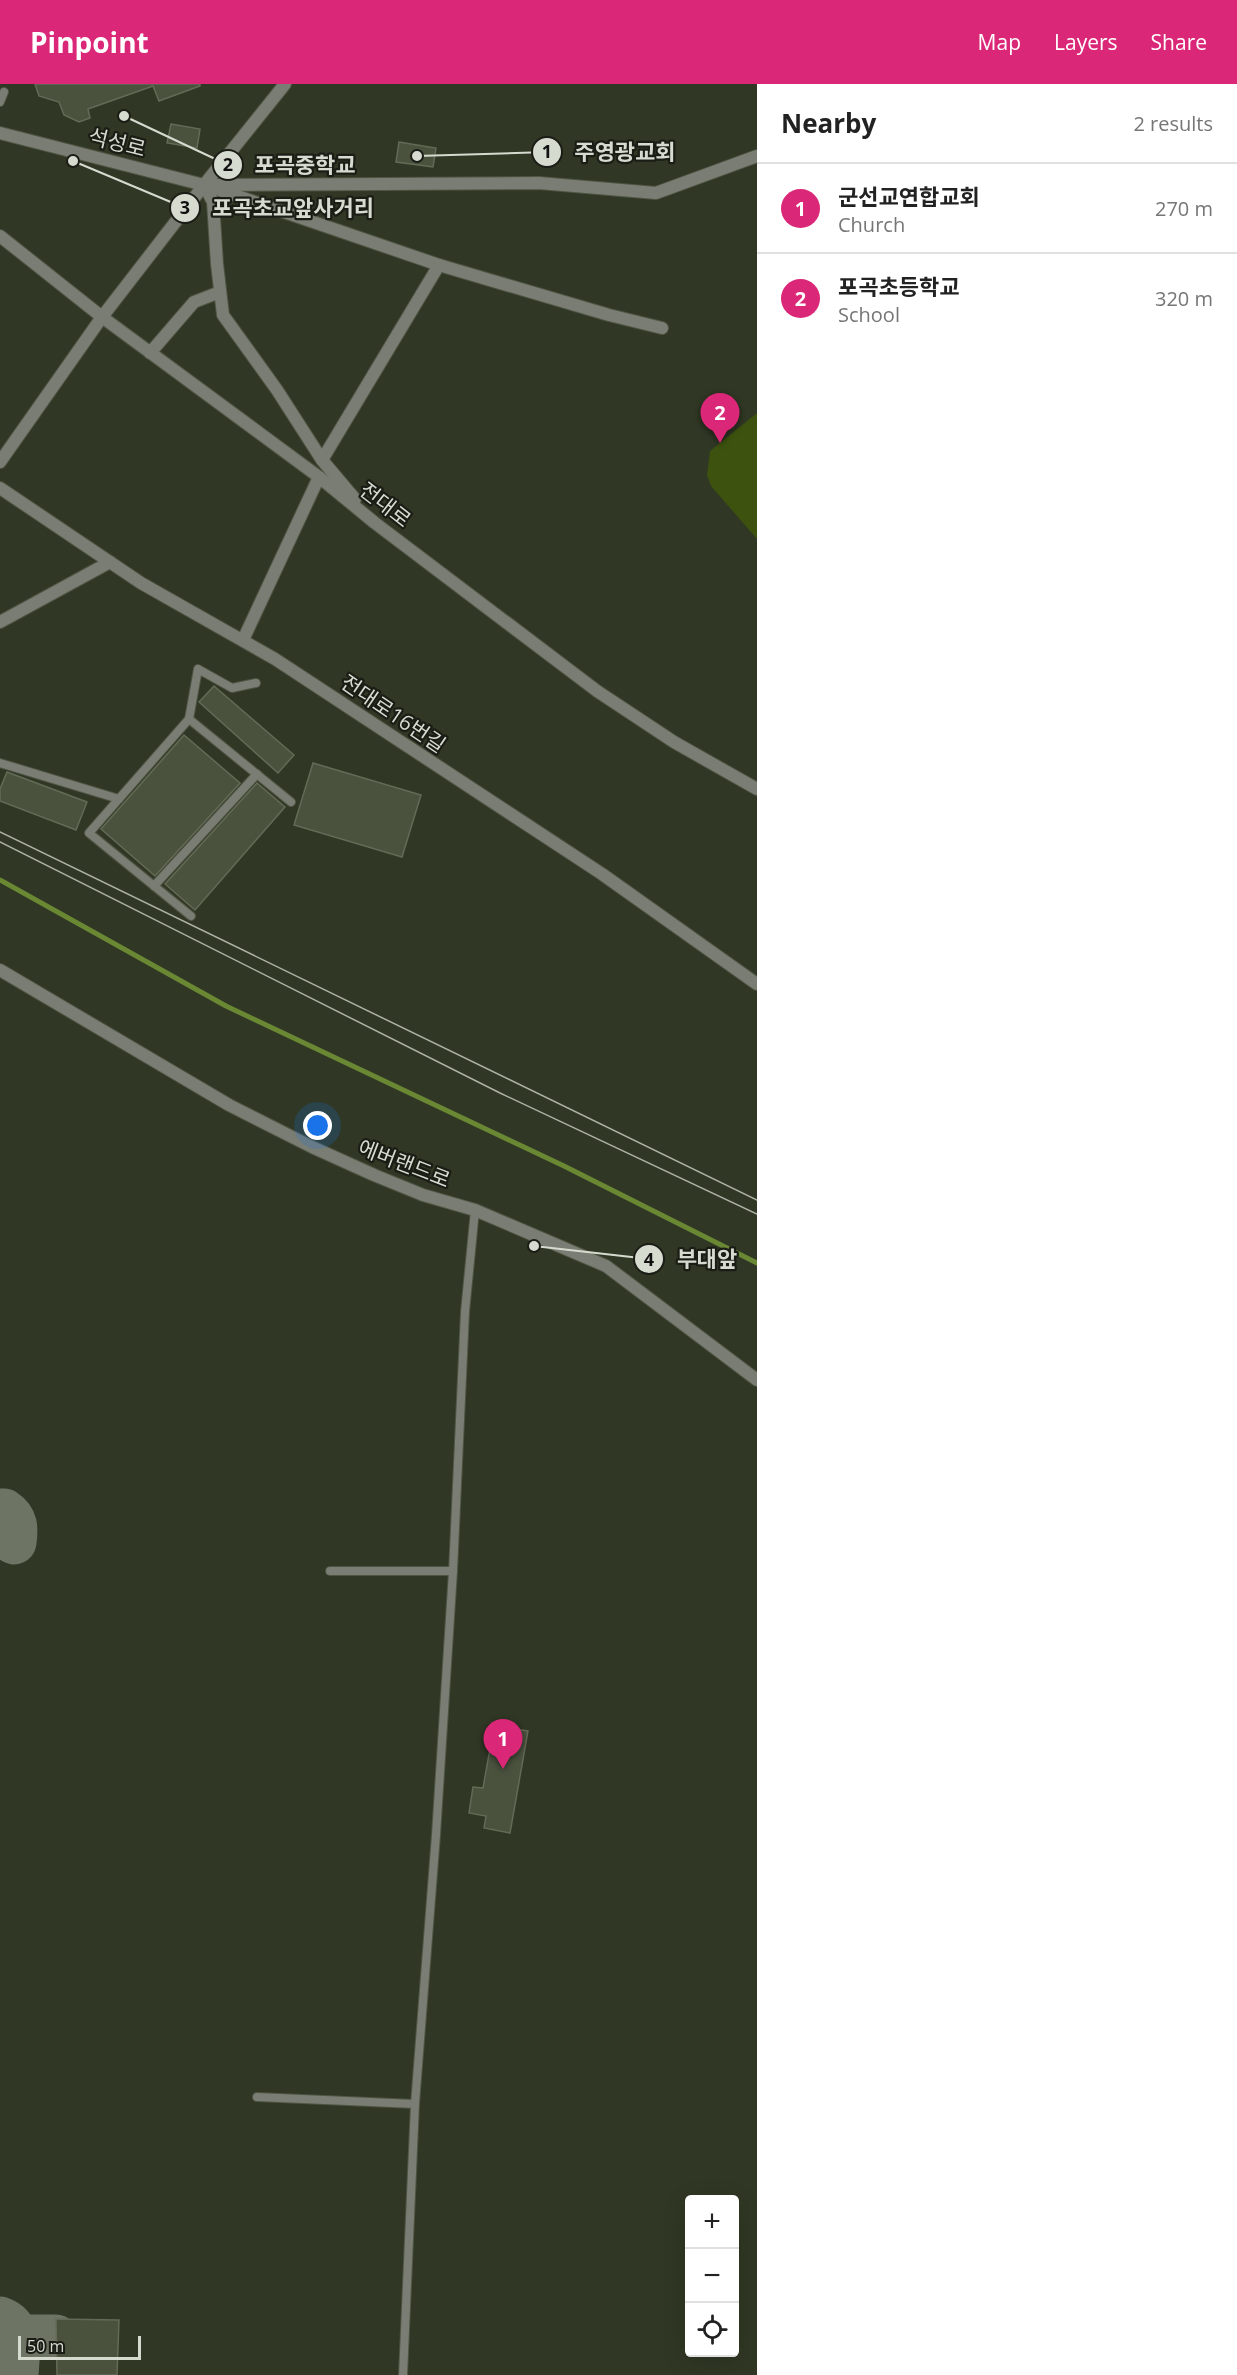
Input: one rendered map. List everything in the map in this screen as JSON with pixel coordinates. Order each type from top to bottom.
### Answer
[{"type":"street","points":[[0,462],[102,317],[285,84]]},
{"type":"street","name":"석성로","points":[[0,133],[204,185]]},
{"type":"street","points":[[204,185],[539,183],[656,193],[757,156]]},
{"type":"street","points":[[204,185],[439,265],[609,315],[662,328]]},
{"type":"street","points":[[204,185],[213,202],[224,315],[277,390],[322,460],[375,522]]},
{"type":"street","name":"전대로","points":[[0,236],[102,317],[319,477],[375,522],[630,714],[724,772],[757,789]]},
{"type":"street","points":[[322,460],[439,265]]},
{"type":"street","points":[[150,353],[194,302],[220,292]]},
{"type":"street","points":[[243,640],[319,477]]},
{"type":"street","name":"전대로16번길","points":[[0,488],[141,583],[243,640],[602,873],[757,984]]},
{"type":"street","points":[[0,622],[111,562]]},
{"type":"street","name":"에버랜드로","points":[[0,970],[182,1078],[260,1121],[374,1175],[423,1195],[475,1210],[606,1266],[757,1380]]},
{"type":"lane","points":[[0,102],[4,92]]},
{"type":"lane","points":[[190,916],[89,833],[189,719],[198,669],[232,688],[256,683]]},
{"type":"lane","points":[[189,719],[291,802]]},
{"type":"lane","points":[[0,764],[118,800]]},
{"type":"lane","points":[[154,886],[257,774]]},
{"type":"lane","points":[[403,2375],[415,2104],[436,1835],[453,1570],[465,1312],[475,1210]]},
{"type":"lane","points":[[330,1571],[453,1570]]},
{"type":"lane","points":[[257,2097],[415,2104]]},
{"type":"green space","points":[[757,413],[757,539],[711,486],[707,475],[710,451]]},
{"type":"building","points":[[35,84],[200,84],[200,86],[159,101],[153,86],[88,109],[90,118],[79,122],[64,115],[59,102],[39,96]]},
{"type":"building","points":[[171,124],[200,129],[197,148],[167,143]]},
{"type":"building","points":[[399,142],[436,148],[433,167],[396,162]]},
{"type":"building","points":[[214,686],[294,755],[278,773],[199,702]]},
{"type":"building","points":[[184,735],[240,783],[155,876],[101,829]]},
{"type":"building","points":[[313,763],[421,795],[402,857],[294,825]]},
{"type":"building","points":[[7,772],[87,802],[76,830],[0,801],[0,789]]},
{"type":"building","points":[[257,783],[285,807],[195,910],[165,884]]},
{"type":"building","points":[[494,1726],[528,1731],[510,1833],[484,1828],[486,1816],[469,1813],[473,1787],[483,1788]]},
{"type":"building","points":[[56,2319],[119,2320],[117,2375],[57,2375]]},
{"type":"waterway","points":[[0,880],[226,1006],[564,1166],[757,1263]]},
{"type":"taxiway","points":[[0,1511],[8,1514],[13,1521],[14,1542]]},
{"type":"taxiway","points":[[0,2319],[12,2328],[15,2335],[16,2375]]},
{"type":"taxiway","points":[[17,2337],[56,2337]]},
{"type":"tram line","points":[[0,832],[757,1200]]},
{"type":"tram line","points":[[0,842],[500,1093],[757,1214]]},
{"type":"place","name":"포곡중학교","points":[[124,116]]},
{"type":"place","name":"주영광교회","points":[[417,156]]},
{"type":"place","name":"포곡초교앞사거리","points":[[73,161]]},
{"type":"place","name":"포곡초등학교","points":[[720,443]]},
{"type":"place","name":"부대앞","points":[[534,1246]]},
{"type":"place","name":"군선교연합교회","points":[[503,1769]]}]
